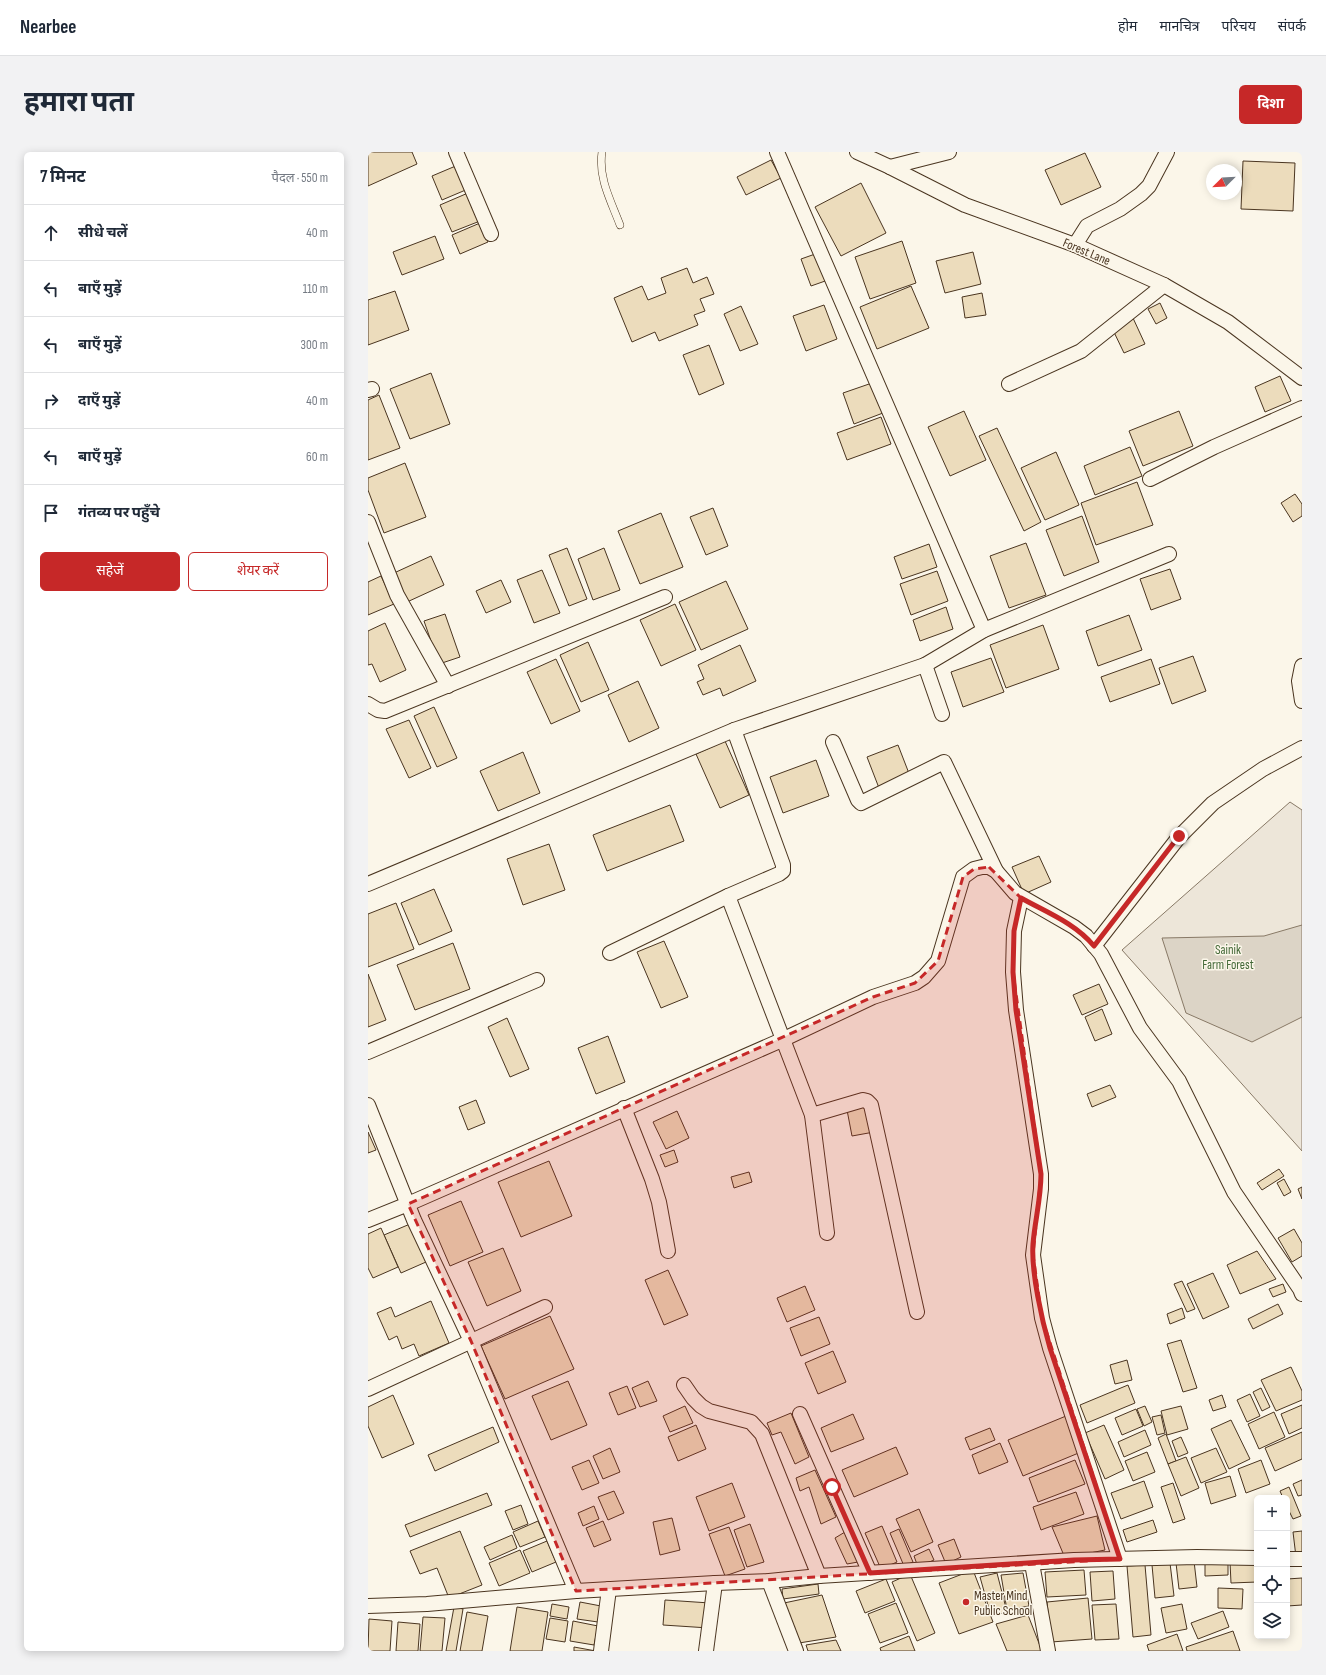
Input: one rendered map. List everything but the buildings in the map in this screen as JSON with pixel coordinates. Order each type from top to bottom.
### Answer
[{"type":"street","points":[[456,152],[491,234]]},
{"type":"street","points":[[778,152],[984,630]]},
{"type":"street","name":"Forest Lane","points":[[856,152],[890,167],[965,205],[1075,245],[1164,285],[1228,322],[1302,378]]},
{"type":"street","points":[[890,167],[949,152]]},
{"type":"street","points":[[1075,245],[1087,226],[1120,209],[1141,194],[1149,186],[1167,152]]},
{"type":"street","points":[[1009,384],[1081,351],[1164,285]]},
{"type":"street","points":[[1150,479],[1214,447],[1302,408]]},
{"type":"street","points":[[368,522],[398,595],[448,686]]},
{"type":"street","points":[[368,884],[734,730],[925,665],[984,630],[1169,554]]},
{"type":"street","points":[[368,704],[378,710],[385,711],[665,597]]},
{"type":"street","points":[[925,665],[942,714]]},
{"type":"street","points":[[1302,666],[1299,681],[1302,701]]},
{"type":"street","points":[[610,953],[728,896],[779,874],[783,868],[734,730]]},
{"type":"street","points":[[833,742],[858,800],[861,803],[944,762],[996,871],[1010,888],[1021,898],[1074,927],[1086,936],[1113,974],[1140,1028],[1179,1081],[1234,1192],[1302,1294]]},
{"type":"street","points":[[1094,946],[1179,836],[1213,803],[1263,770],[1302,748]]},
{"type":"street","points":[[368,1220],[408,1204],[624,1108],[784,1040],[873,997],[915,983],[924,978],[938,962],[963,877],[974,869],[989,867],[996,871]]},
{"type":"street","points":[[728,896],[812,1115],[827,1232]]},
{"type":"street","points":[[1021,898],[1014,931],[1013,972],[1016,1010],[1041,1174],[1041,1189],[1033,1245],[1034,1264],[1046,1332],[1120,1559]]},
{"type":"street","points":[[368,1052],[537,980]]},
{"type":"street","points":[[812,1115],[863,1100],[867,1101],[871,1105],[917,1312]]},
{"type":"street","points":[[368,1105],[408,1204],[471,1341],[576,1591]]},
{"type":"street","points":[[624,1108],[652,1179],[659,1202],[668,1251]]},
{"type":"street","points":[[368,1389],[545,1307]]},
{"type":"street","points":[[684,1385],[692,1398],[701,1406],[710,1411],[751,1422],[762,1434],[819,1576]]},
{"type":"street","points":[[800,1414],[870,1573]]},
{"type":"street","points":[[368,1606],[427,1604],[576,1591],[769,1581],[819,1576],[1074,1560],[1197,1557],[1254,1558]]},
{"type":"street","points":[[1290,1559],[1302,1559]]},
{"type":"street","points":[[1033,1569],[1048,1651]]},
{"type":"street","points":[[769,1581],[796,1651]]},
{"type":"street","points":[[706,1651],[715,1583]]},
{"type":"street","points":[[601,1651],[609,1589]]},
{"type":"lane","points":[[602,152],[601,172],[605,188],[620,225]]},
{"type":"highlighted area","points":[[989,867],[1021,898],[1014,931],[1013,972],[1041,1174],[1033,1255],[1042,1318],[1120,1559],[576,1591],[471,1341],[408,1204],[873,997],[915,983],[938,961],[963,877],[974,869]]},
{"type":"green space","name":"Sainik Farm Forest","points":[[1290,802],[1302,810],[1302,1151],[1122,950]]},
{"type":"shaded area","points":[[1302,925],[1302,1017],[1252,1042],[1186,1013],[1162,938],[1264,936]]},
{"type":"place","name":"Master Mind Public School","points":[[966,1602]]},
{"type":"route","points":[[832,1487],[870,1573],[1074,1560],[1120,1559],[1081,1437],[1050,1348],[1042,1318],[1033,1255],[1033,1245],[1041,1189],[1041,1174],[1016,1010],[1013,972],[1014,931],[1021,898],[1074,927],[1086,936],[1094,946],[1179,836]]}]
